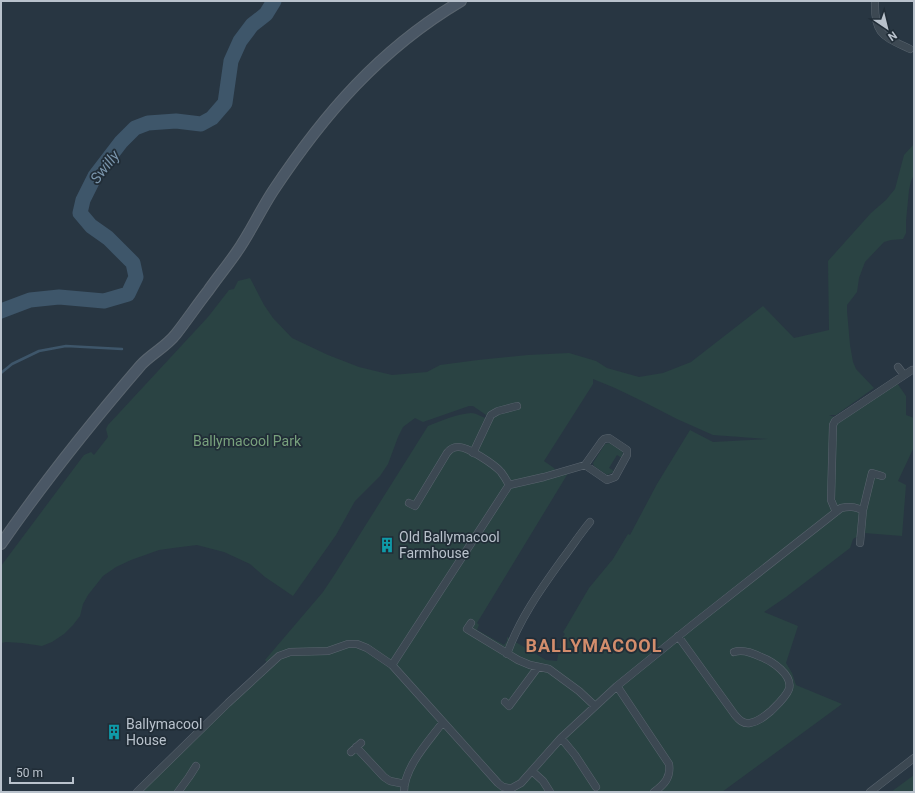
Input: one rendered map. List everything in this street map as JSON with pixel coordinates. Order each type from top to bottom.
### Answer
[{"type":"main road","points":[[1,544],[60,463],[101,413],[143,363],[174,337],[236,254],[271,194],[320,125],[377,62],[437,15],[461,1]]},
{"type":"street","points":[[875,1],[874,14],[879,29],[885,37],[910,48]]},
{"type":"street","points":[[898,366],[904,375]]},
{"type":"street","points":[[836,512],[831,500],[833,425],[835,421],[912,370]]},
{"type":"street","points":[[473,453],[491,415],[498,411],[517,406]]},
{"type":"street","points":[[392,665],[509,485],[585,465],[602,441],[606,438],[609,438],[627,450],[627,455],[615,477],[611,479],[607,480],[585,465]]},
{"type":"street","points":[[409,503],[415,506],[451,448],[464,448],[473,453],[501,472],[509,485]]},
{"type":"street","points":[[860,543],[862,510],[872,473],[882,476]]},
{"type":"street","points":[[137,792],[228,703],[279,656],[290,652],[328,651],[348,644],[356,644],[367,648],[392,665],[504,787],[512,788],[517,786],[561,738],[595,706],[678,636],[841,508],[854,506],[862,510]]},
{"type":"street","points":[[507,654],[512,640],[542,586],[590,522]]},
{"type":"street","points":[[472,623],[467,630],[518,660],[549,670],[579,691],[595,706]]},
{"type":"street","points":[[678,636],[735,716],[742,722],[750,723],[762,718],[776,707],[788,692],[789,681],[780,670],[765,658],[741,651],[734,652]]},
{"type":"street","points":[[505,702],[509,706],[538,667]]},
{"type":"street","points":[[617,686],[669,764],[670,772],[667,781],[654,792]]},
{"type":"street","points":[[404,792],[404,784],[407,775],[423,749],[443,722]]},
{"type":"street","points":[[561,738],[575,755],[596,787]]},
{"type":"street","points":[[356,747],[384,777],[390,781],[404,784]]},
{"type":"street","points":[[870,792],[914,758]]},
{"type":"street","points":[[178,792],[196,766]]},
{"type":"street","points":[[532,771],[543,781],[550,792]]},
{"type":"green space","name":"Ballymacool Park","points":[[914,144],[914,175],[909,190],[906,233],[903,239],[884,242],[865,262],[859,278],[857,292],[847,305],[850,345],[853,362],[856,369],[874,388],[836,415],[829,415],[837,418],[897,383],[906,396],[906,415],[914,418],[914,447],[898,481],[906,485],[902,536],[864,533],[853,539],[850,548],[764,612],[798,626],[786,663],[792,673],[796,685],[842,704],[722,792],[137,792],[268,664],[265,660],[323,592],[428,426],[449,418],[471,413],[489,419],[489,417],[473,406],[469,406],[423,422],[415,418],[403,427],[388,464],[380,476],[355,501],[336,535],[293,596],[265,577],[250,564],[224,552],[197,545],[159,550],[131,560],[116,567],[103,576],[88,595],[83,604],[80,616],[64,634],[52,642],[42,646],[22,643],[1,643],[1,566],[84,455],[91,452],[94,455],[108,437],[106,429],[108,425],[208,317],[229,290],[234,289],[238,281],[250,278],[264,305],[273,318],[292,338],[328,355],[359,367],[392,375],[427,372],[440,365],[478,360],[569,353],[596,361],[607,368],[639,377],[663,373],[691,362],[763,306],[794,338],[829,330],[828,261],[871,213],[886,200],[895,189],[904,155]],"holes":[[[593,379],[713,435],[768,439],[713,442],[690,430],[657,484],[630,535],[628,534],[613,559],[589,588],[563,632],[565,634],[561,640],[557,661],[546,660],[507,637],[507,641],[504,645],[477,630],[479,625],[477,623],[570,470],[557,473],[554,468],[544,461],[593,384]]]},
{"type":"green space","points":[[609,443],[623,451],[622,458],[617,455],[609,468],[614,471],[607,475],[594,466],[593,463],[605,444]]},
{"type":"green space","points":[[914,775],[914,792],[891,792]]},
{"type":"waterway","name":"Swilly","points":[[1,311],[30,300],[59,297],[104,301],[128,294],[136,277],[133,263],[108,238],[91,226],[80,213],[83,200],[95,176],[121,142],[135,128],[148,123],[176,121],[201,124],[212,118],[225,103],[231,61],[240,41],[252,25],[266,14],[274,1]]},
{"type":"waterway","points":[[1,373],[12,364],[39,351],[66,346],[122,349]]},
{"type":"place","name":"Old Ballymacool Farmhouse","points":[[387,545]]},
{"type":"place","name":"Ballymacool House","points":[[114,732]]},
{"type":"district","name":"BALLYMACOOL","points":[[594,646]]}]
